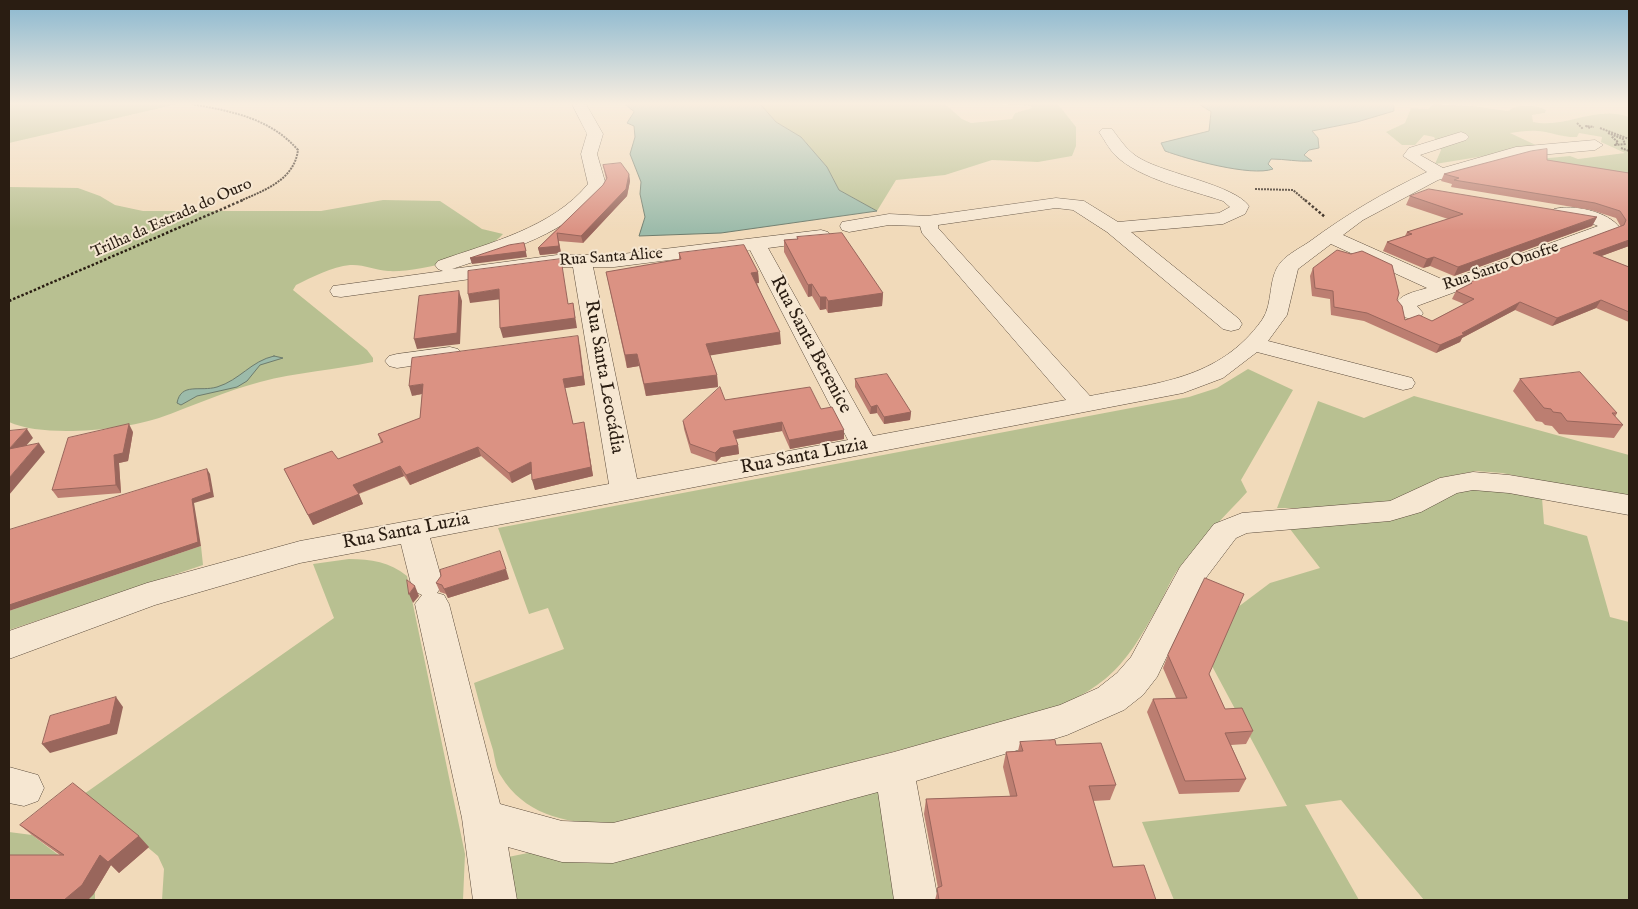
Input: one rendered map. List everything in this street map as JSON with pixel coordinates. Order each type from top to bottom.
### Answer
[{"type":"street","points":[[437,278],[438,270],[444,265],[529,235],[560,217],[592,192],[596,181],[589,154],[591,146]]},
{"type":"street","points":[[1114,228],[1223,218],[1239,210],[1240,206],[1229,197],[1167,176],[1134,162],[1117,146]]},
{"type":"street","points":[[1430,146],[1415,151],[1411,156],[1440,173]]},
{"type":"street","name":"Rua Santa Luzia","points":[[9,645],[92,614],[200,579],[300,552],[1167,390],[1198,381],[1225,368],[1270,325],[1278,312],[1288,266],[1337,230],[1440,173],[1521,151],[1573,146]]},
{"type":"street","points":[[1411,188],[1440,193]]},
{"type":"street","points":[[849,226],[882,218],[928,222],[936,219],[1064,203],[1078,205],[1114,228],[1231,324]]},
{"type":"street","name":"Rua Santo Onofre","points":[[1412,313],[1406,307],[1407,302],[1443,287],[1610,230],[1610,226],[1596,219],[1543,210]]},
{"type":"street","points":[[928,222],[929,230],[1084,405]]},
{"type":"street","points":[[1337,230],[1443,287]]},
{"type":"street","name":"Rua Santa Alice","points":[[341,290],[557,261],[582,262],[634,259],[823,236]]},
{"type":"street","name":"Rua Santa Berenice","points":[[756,244],[864,446]]},
{"type":"street","name":"Rua Santa Leocádia","points":[[582,262],[586,335],[625,491]]},
{"type":"street","points":[[1252,344],[1403,382]]},
{"type":"street","points":[[397,361],[472,351]]},
{"type":"street","points":[[483,818],[549,840],[594,845],[613,843],[894,770],[1066,719],[1111,699],[1130,684],[1144,667],[1182,590],[1192,575],[1225,531],[1242,523],[1390,511],[1411,505],[1450,485],[1473,481],[1509,484],[1629,505]]},
{"type":"street","points":[[413,530],[483,818],[495,900]]},
{"type":"street","points":[[894,770],[916,900]]},
{"type":"path","name":"Trilha da Estrada do Ouro","points":[[9,300],[260,194],[292,170],[297,159],[298,150],[294,146]]},
{"type":"path","points":[[1611,146],[1629,151]]},
{"type":"path","points":[[1255,189],[1293,190],[1337,230]]},
{"type":"green space","points":[[809,146],[1076,146],[1072,156],[1038,162],[992,160],[945,175],[896,180],[877,211],[839,190],[827,167]]},
{"type":"green space","points":[[1439,146],[1540,147],[1435,164],[1441,150]]},
{"type":"green space","points":[[1611,146],[1629,146],[1629,180],[1538,159],[1570,156],[1578,159],[1625,153]]},
{"type":"green space","points":[[9,187],[78,188],[100,196],[115,205],[143,211],[321,211],[383,200],[440,201],[482,229],[503,234],[482,249],[450,262],[401,271],[378,270],[360,265],[343,266],[329,270],[296,285],[293,290],[367,350],[373,358],[373,362],[260,382],[159,418],[125,426],[105,429],[42,430],[9,422]]},
{"type":"green space","points":[[1248,369],[1293,390],[1241,480],[1247,492],[1179,567],[1160,603],[1128,655],[1105,679],[1073,700],[1051,710],[627,822],[592,823],[574,821],[541,811],[526,803],[512,791],[499,773],[474,683],[564,649],[548,608],[529,614],[498,528],[1189,397],[1217,388]]},
{"type":"green space","points":[[1414,396],[1629,455],[1629,498],[1502,473],[1476,471],[1439,478],[1397,500],[1364,508],[1277,508],[1318,401],[1364,418]]},
{"type":"green space","points":[[1470,485],[1542,498],[1544,524],[1587,536],[1610,617],[1629,622],[1629,900],[1424,900],[1341,800],[1305,805],[1359,900],[1174,900],[1142,822],[1287,806],[1212,666],[1238,607],[1270,583],[1320,568],[1290,529]]},
{"type":"green space","points":[[201,546],[203,565],[9,630],[9,611]]},
{"type":"green space","points":[[349,559],[387,564],[407,576],[465,854],[463,900],[162,900],[164,869],[158,856],[84,794],[334,618],[313,564]]},
{"type":"green space","points":[[882,782],[901,900],[508,900],[498,859]]},
{"type":"green space","points":[[9,832],[32,835],[73,866],[95,889],[95,900],[9,900]]},
{"type":"shaded area","points":[[632,146],[809,146],[827,167],[839,190],[877,211],[721,233],[639,236],[645,217],[640,194],[641,182],[630,154]]},
{"type":"shaded area","points":[[1163,146],[1319,146],[1319,148],[1309,150],[1304,155],[1312,161],[1271,159],[1268,164],[1273,169],[1263,171],[1235,169],[1165,151]]},
{"type":"shaded area","points":[[274,356],[283,358],[260,365],[247,381],[237,387],[197,396],[181,405],[177,403],[179,396],[187,390],[211,388],[225,384],[266,358]]},
{"type":"building","points":[[1547,149],[1547,160],[1629,173],[1629,240],[1593,253],[1629,267],[1629,312],[1601,300],[1557,318],[1520,302],[1462,333],[1465,334],[1440,345],[1367,313],[1334,307],[1333,291],[1315,288],[1313,268],[1337,250],[1351,254],[1362,251],[1392,265],[1399,293],[1397,300],[1402,306],[1405,320],[1419,315],[1432,321],[1474,299],[1456,291],[1472,283],[1470,282],[1624,225],[1626,220],[1620,211],[1595,203],[1454,180],[1459,178],[1444,174],[1531,151]]},
{"type":"building","points":[[621,163],[629,174],[626,189],[581,236],[557,233],[559,246],[538,248],[603,185],[607,178],[603,165]]},
{"type":"building","points":[[1429,189],[1597,217],[1458,267],[1434,257],[1427,259],[1387,242],[1412,234],[1407,232],[1463,214],[1410,196]]},
{"type":"building","points":[[842,233],[883,293],[828,301],[826,297],[820,297],[812,284],[808,285],[784,240]]},
{"type":"building","points":[[524,243],[526,251],[470,258],[509,245]]},
{"type":"building","points":[[744,245],[758,272],[751,273],[780,332],[706,344],[717,375],[644,384],[637,354],[625,355],[606,272],[681,259],[679,253]]},
{"type":"building","points":[[561,259],[568,304],[573,303],[575,318],[500,328],[499,289],[468,294],[468,271]]},
{"type":"building","points":[[459,291],[457,333],[414,339],[419,296]]},
{"type":"building","points":[[578,336],[583,376],[563,379],[573,424],[584,422],[591,467],[532,480],[531,462],[509,473],[478,447],[406,475],[400,466],[353,485],[359,494],[308,515],[284,469],[332,451],[338,459],[383,442],[378,434],[420,418],[423,384],[409,386],[412,358]]},
{"type":"building","points":[[1580,372],[1617,413],[1612,413],[1623,425],[1567,421],[1561,413],[1544,408],[1520,379]]},
{"type":"building","points":[[887,374],[911,412],[884,417],[877,405],[871,407],[855,379]]},
{"type":"building","points":[[720,387],[725,400],[810,387],[821,409],[832,407],[844,430],[789,440],[782,422],[733,431],[738,445],[720,448],[715,453],[690,444],[683,421]]},
{"type":"building","points":[[129,424],[123,453],[114,455],[116,485],[52,490],[68,438]]},
{"type":"building","points":[[27,429],[9,449],[9,431]]},
{"type":"building","points":[[39,443],[9,478],[9,449]]},
{"type":"building","points":[[207,469],[211,492],[192,499],[198,542],[9,605],[9,530]]},
{"type":"building","points":[[500,551],[506,569],[444,589],[442,585],[436,583],[441,576],[440,570]]},
{"type":"building","points":[[1205,578],[1244,594],[1209,674],[1225,709],[1242,708],[1253,731],[1225,733],[1246,779],[1185,781],[1153,699],[1187,698],[1168,655]]},
{"type":"building","points":[[407,580],[415,586],[409,594]]},
{"type":"building","points":[[116,697],[110,724],[42,744],[50,716]]},
{"type":"building","points":[[1055,740],[1056,745],[1101,743],[1116,785],[1089,786],[1113,867],[1144,865],[1156,900],[939,900],[937,888],[942,886],[926,799],[1017,796],[1006,752],[1023,751],[1020,742]]},
{"type":"building","points":[[73,783],[139,836],[108,862],[100,855],[82,885],[64,900],[9,900],[9,855],[64,855],[20,825]]}]
